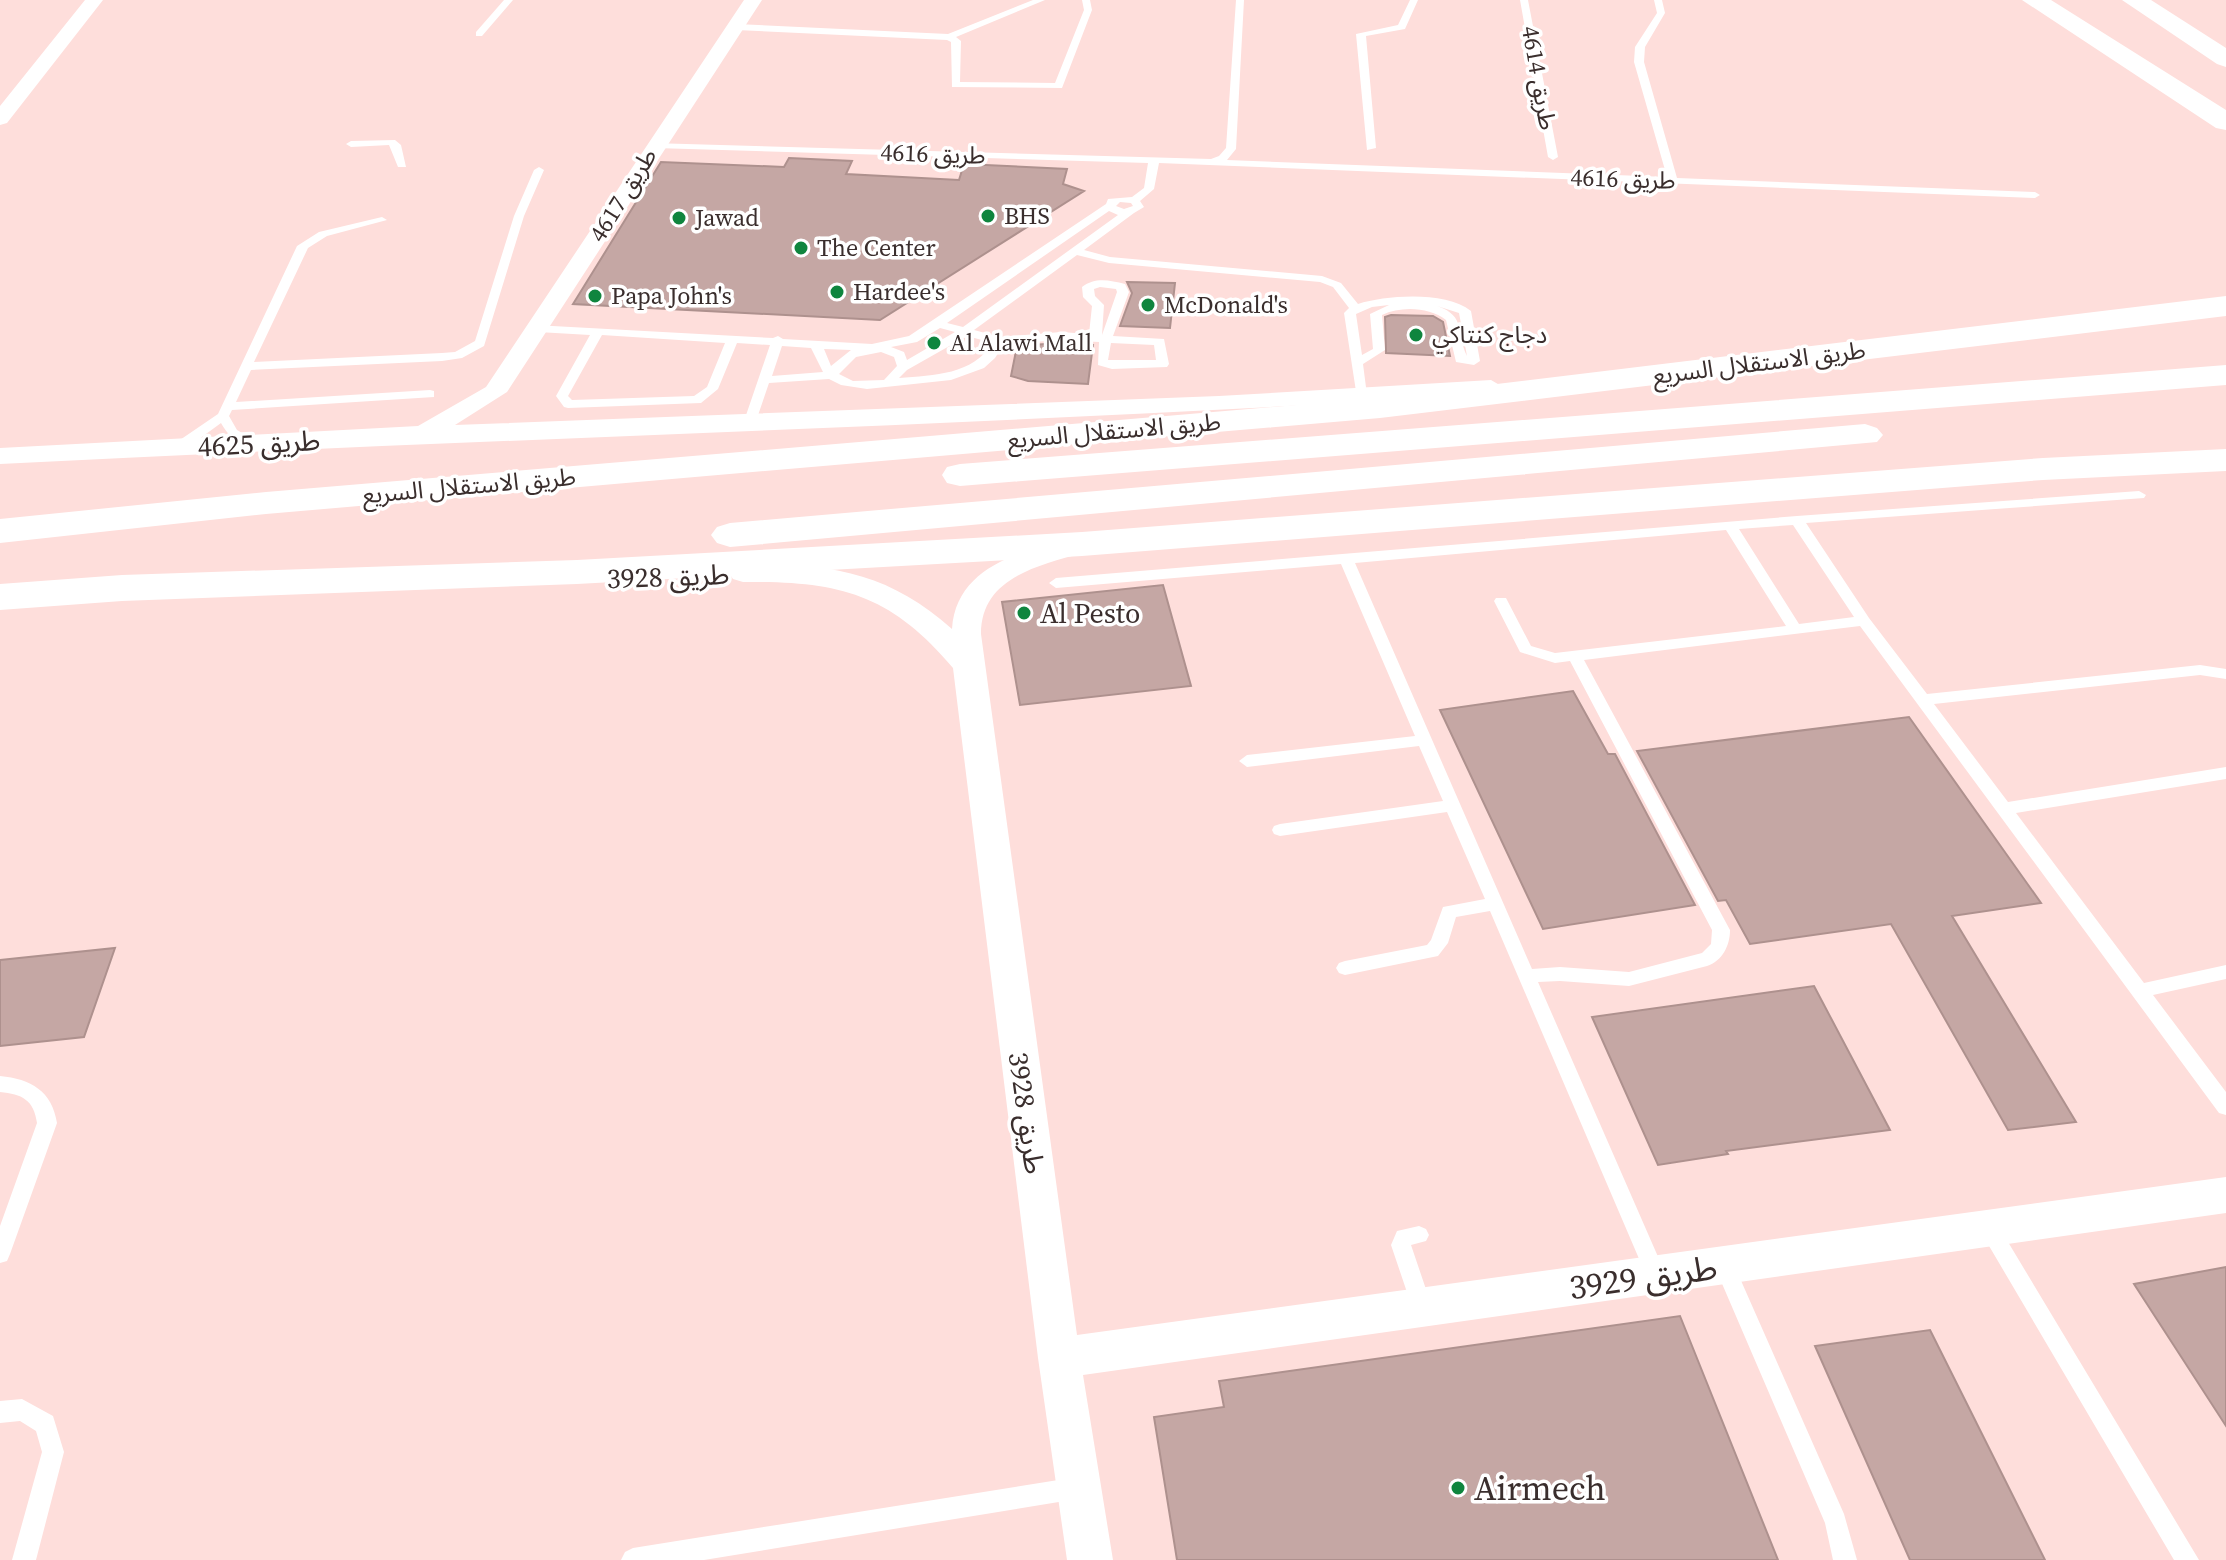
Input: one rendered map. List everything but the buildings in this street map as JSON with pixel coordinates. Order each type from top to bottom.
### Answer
[{"type":"main road","points":[[2034,0],[2226,122]]},
{"type":"main road","points":[[2134,0],[2226,59]]},
{"type":"main road","points":[[2180,94],[2226,136]]},
{"type":"main road","points":[[2163,312],[2226,293]]},
{"type":"main road","name":"طريق الاستقلال السريع","points":[[0,531],[266,503],[1380,408],[2226,306]]},
{"type":"main road","points":[[0,597],[122,588],[2002,408],[2226,375]]},
{"type":"main road","points":[[0,549],[2002,408],[2226,404]]},
{"type":"main road","points":[[122,588],[577,572],[1082,544],[2043,469],[2226,460]]},
{"type":"street","points":[[0,119],[94,0]]},
{"type":"street","name":"طريق 4617","points":[[418,434],[452,419],[495,392],[753,0]]},
{"type":"street","name":"طريق 4625","points":[[0,456],[418,434],[749,424],[1512,386],[1554,388]]},
{"type":"street","points":[[495,392],[504,421],[518,431]]},
{"type":"street","name":"طريق 3928","points":[[1082,544],[1021,561],[986,583],[968,615],[968,666],[1059,1358],[1090,1560]]},
{"type":"street","name":"طريق 3928","points":[[577,572],[611,580],[775,572],[845,579],[891,595],[918,611],[943,633],[968,666]]},
{"type":"street","name":"طريق 3929","points":[[1059,1358],[2226,1195]]},
{"type":"lane","points":[[479,34],[509,0]]},
{"type":"lane","points":[[736,27],[949,37],[1041,0]]},
{"type":"lane","points":[[949,37],[956,41],[955,85],[1059,86],[1088,10],[1086,0]]},
{"type":"lane","points":[[1212,162],[1223,158],[1231,149],[1240,0]]},
{"type":"lane","points":[[1371,148],[1361,34],[1402,27],[1414,0]]},
{"type":"lane","name":"طريق 4614","points":[[1524,0],[1553,157]]},
{"type":"lane","points":[[1658,0],[1661,13],[1640,47],[1639,62],[1673,181]]},
{"type":"lane","points":[[351,144],[391,142],[396,145],[402,165]]},
{"type":"lane","name":"طريق 4616","points":[[655,145],[1212,162],[2035,195]]},
{"type":"lane","points":[[888,383],[903,367],[963,333],[1098,236],[1149,189],[1154,161]]},
{"type":"lane","points":[[249,366],[442,357],[471,350],[480,343],[519,216],[539,170]]},
{"type":"lane","points":[[832,375],[849,356],[913,339],[938,324],[1116,199],[1132,206]]},
{"type":"lane","points":[[178,447],[226,411],[303,246],[323,234],[382,220]]},
{"type":"lane","points":[[1078,228],[1098,236]]},
{"type":"lane","points":[[1076,251],[1109,260],[1322,279],[1337,285],[1354,307]]},
{"type":"lane","points":[[1034,258],[1055,266]]},
{"type":"lane","points":[[1356,363],[1379,350],[1376,314],[1389,308],[1431,308],[1447,314],[1452,319],[1460,359],[1469,362],[1476,359],[1467,317],[1459,306],[1374,302],[1354,307],[1350,313],[1356,363],[1361,395]]},
{"type":"lane","points":[[938,324],[1000,341],[1101,338],[1160,342],[1163,364],[1106,364],[1102,362],[1101,338]]},
{"type":"lane","points":[[538,328],[872,348],[900,355],[903,367]]},
{"type":"lane","points":[[598,331],[562,396],[568,404],[697,400],[712,389],[733,338]]},
{"type":"lane","points":[[749,424],[778,340]]},
{"type":"lane","points":[[764,380],[832,375],[862,386],[935,380],[968,370],[986,360],[1000,341]]},
{"type":"lane","points":[[815,343],[832,375]]},
{"type":"lane","points":[[226,411],[430,394]]},
{"type":"lane","points":[[226,411],[232,432],[251,444]]},
{"type":"lane","points":[[1056,583],[1797,520],[2139,495]]},
{"type":"lane","points":[[1797,520],[1864,621],[2226,1107]]},
{"type":"lane","points":[[1730,526],[1796,630]]},
{"type":"lane","points":[[1346,559],[1656,1275]]},
{"type":"lane","points":[[1501,601],[1525,649],[1544,658],[1575,657],[1864,621]]},
{"type":"lane","points":[[1528,976],[1560,974],[1629,979],[1707,959],[1715,953],[1722,935],[1720,925],[1575,657]]},
{"type":"lane","points":[[1923,700],[2200,670],[2226,674]]},
{"type":"lane","points":[[1247,761],[1426,740]]},
{"type":"lane","points":[[2004,809],[2226,773]]},
{"type":"lane","points":[[1280,830],[1454,805]]},
{"type":"lane","points":[[1345,968],[1432,951],[1439,943],[1449,912],[1497,903]]},
{"type":"lane","points":[[2138,991],[2226,972]]},
{"type":"lane","points":[[0,1084],[23,1086],[37,1094],[46,1106],[47,1123],[2,1243]]},
{"type":"lane","points":[[1989,1228],[2187,1560]]},
{"type":"lane","points":[[1419,1235],[1404,1237],[1401,1245],[1422,1308]]},
{"type":"lane","points":[[1724,1265],[1836,1522],[1845,1560]]},
{"type":"lane","points":[[0,1412],[22,1410],[45,1424],[53,1452],[24,1560]]},
{"type":"lane","points":[[633,1560],[1079,1488]]},
{"type":"place","name":"BHS","points":[[988,216]]},
{"type":"place","name":"Jawad","points":[[679,218]]},
{"type":"place","name":"The Center","points":[[801,248]]},
{"type":"place","name":"Hardee's","points":[[837,292]]},
{"type":"place","name":"Papa John's","points":[[595,296]]},
{"type":"place","name":"McDonald's","points":[[1148,305]]},
{"type":"place","name":"دجاج كنتاكي","points":[[1416,335]]},
{"type":"place","name":"Al Alawi Mall","points":[[934,343]]},
{"type":"place","name":"Al Pesto","points":[[1024,613]]},
{"type":"place","name":"Airmech","points":[[1458,1488]]}]
